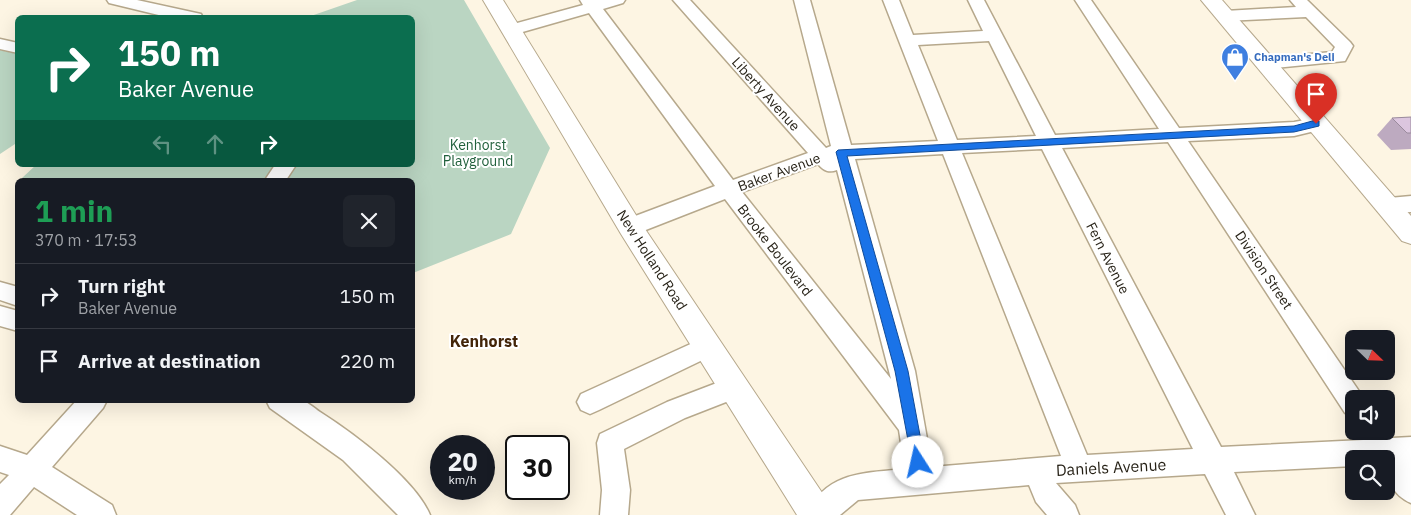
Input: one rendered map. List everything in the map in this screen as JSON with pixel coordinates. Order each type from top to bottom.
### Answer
[{"type":"main road","name":"New Holland Road","points":[[493,0],[630,227],[817,515]]},
{"type":"main road","points":[[1218,8],[1411,234]]},
{"type":"street","points":[[115,0],[182,15]]},
{"type":"street","points":[[512,30],[590,3],[617,0]]},
{"type":"street","name":"Liberty Avenue","points":[[682,0],[831,154]]},
{"type":"street","name":"Brooke Boulevard","points":[[802,0],[831,154],[851,188],[902,371],[921,480]]},
{"type":"street","points":[[891,0],[1079,468]]},
{"type":"street","name":"Fern Avenue","points":[[976,0],[1241,515]]},
{"type":"street","points":[[1083,0],[1173,134]]},
{"type":"street","name":"Brooke Boulevard","points":[[590,3],[730,190],[912,426]]},
{"type":"street","points":[[1218,8],[1303,6],[1344,46],[1339,57],[1264,63]]},
{"type":"street","points":[[907,40],[994,36]]},
{"type":"street","points":[[0,44],[15,47]]},
{"type":"street","name":"Baker Avenue","points":[[630,227],[831,154],[949,146],[1294,129],[1316,124]]},
{"type":"street","name":"Division Street","points":[[1173,134],[1345,392]]},
{"type":"street","points":[[276,178],[285,167]]},
{"type":"street","points":[[1386,205],[1411,204]]},
{"type":"street","points":[[0,291],[15,296]]},
{"type":"street","points":[[0,316],[15,320]]},
{"type":"street","points":[[590,402],[708,346]]},
{"type":"street","points":[[614,515],[616,490],[610,443],[676,410],[735,387]]},
{"type":"street","points":[[0,505],[91,403]]},
{"type":"street","points":[[284,403],[311,418],[364,460],[389,483],[416,515]]},
{"type":"street","points":[[1389,444],[1411,489]]},
{"type":"street","name":"Daniels Avenue","points":[[821,515],[837,498],[854,486],[1079,468],[1214,462],[1389,444]]},
{"type":"street","points":[[0,459],[30,470],[102,515]]},
{"type":"street","points":[[1037,471],[1046,492],[1065,515]]},
{"type":"green space","name":"Kenhorst Playground","points":[[357,0],[464,0],[550,148],[511,234],[415,272],[415,178],[22,178],[34,167],[415,167],[415,15],[314,15]]},
{"type":"green space","points":[[0,50],[15,54],[15,144],[0,154]]},
{"type":"building","points":[[1411,117],[1411,133],[1407,133],[1392,118]]},
{"type":"place","name":"Chapman's Deli","points":[[1235,81]]},
{"type":"district","name":"Kenhorst","points":[[484,341]]},
{"type":"route","points":[[918,462],[902,371],[842,152],[1294,129],[1316,124]]}]
